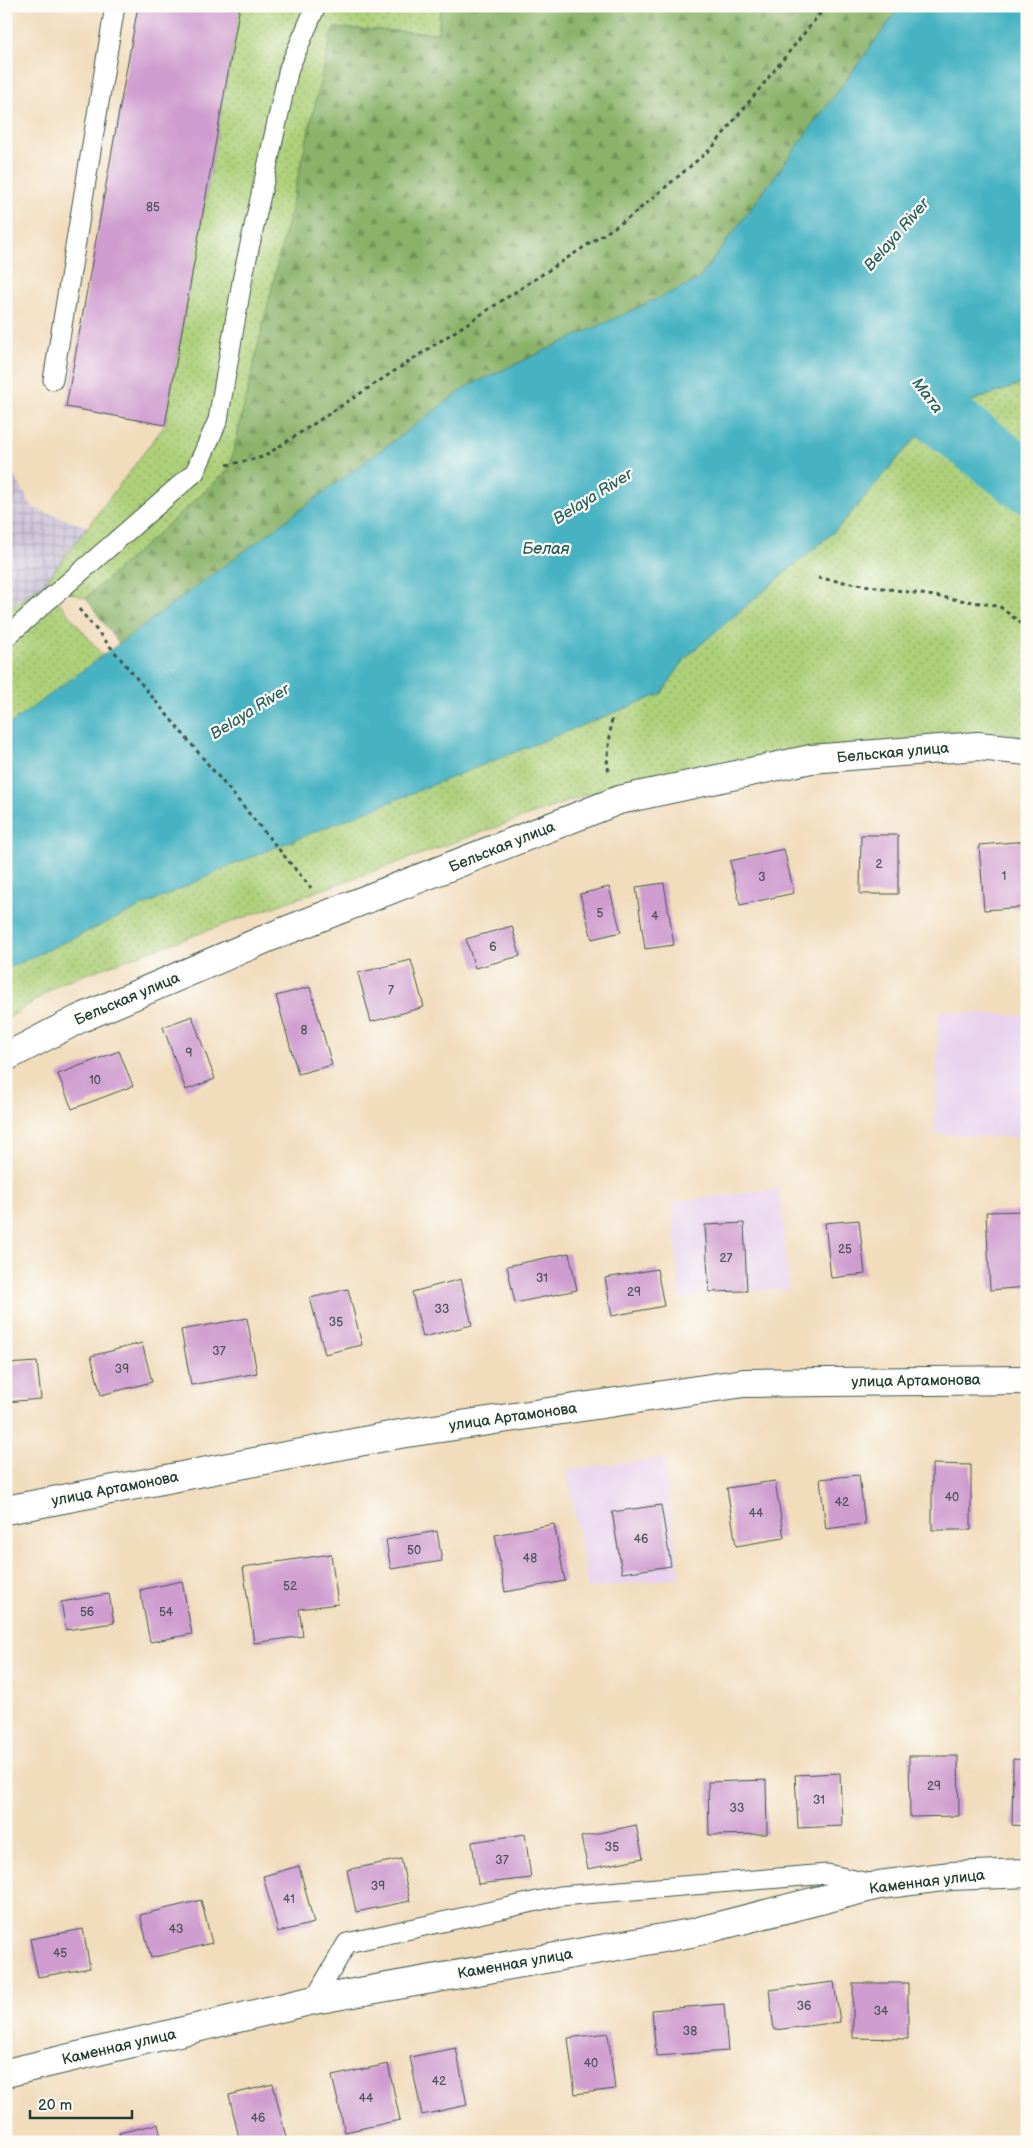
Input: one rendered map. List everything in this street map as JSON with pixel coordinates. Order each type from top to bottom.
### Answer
[{"type":"street","name":"Бельская улица","points":[[6,1057],[79,1019],[331,912],[619,800],[810,759],[978,746],[1027,751]]},
{"type":"street","name":"улица Артамонова","points":[[6,1510],[400,1434],[744,1383],[1027,1380]]},
{"type":"street","name":"Каменная улица","points":[[6,2073],[314,2000],[690,1933],[879,1885],[951,1876],[1027,1873]]},
{"type":"lane","points":[[53,380],[115,6]]},
{"type":"lane","points":[[6,637],[195,472],[218,420],[243,276],[289,68],[316,6]]},
{"type":"lane","points":[[314,2000],[347,1943],[560,1896],[827,1874],[879,1885]]},
{"type":"path","points":[[195,472],[262,457],[630,217],[712,148],[826,6]]},
{"type":"path","points":[[818,578],[999,606],[1027,628]]},
{"type":"path","points":[[62,589],[331,912]]},
{"type":"path","points":[[612,717],[607,764],[619,800]]},
{"type":"shaded area","points":[[6,462],[33,508],[87,527],[44,584],[6,611]]},
{"type":"shaded area","points":[[939,1011],[1027,1016],[1027,1138],[934,1134]]},
{"type":"shaded area","points":[[780,1188],[789,1289],[709,1292],[679,1300],[673,1202]]},
{"type":"shaded area","points":[[664,1458],[680,1577],[588,1589],[567,1470]]},
{"type":"green space","points":[[240,6],[441,6],[438,33],[333,28],[229,470],[86,598],[45,585],[103,656],[6,727],[6,611],[44,584],[165,425]]},
{"type":"green space","points":[[441,6],[901,6],[698,280],[468,386],[119,644],[86,598],[229,470],[333,28],[438,33]]},
{"type":"green space","points":[[1027,382],[1027,736],[983,731],[586,795],[61,983],[6,1020],[6,969],[234,864],[661,694],[687,656],[837,529],[937,413]]},
{"type":"water","name":"Белая","points":[[901,6],[1027,6],[1027,382],[937,413],[837,529],[687,656],[661,694],[234,864],[6,969],[6,727],[468,386],[698,280]]},
{"type":"building","points":[[138,6],[240,6],[165,425],[66,407]]},
{"type":"building","points":[[861,835],[898,835],[898,894],[860,894]]},
{"type":"building","points":[[1027,841],[1027,907],[984,910],[979,845]]},
{"type":"building","points":[[784,849],[794,893],[740,905],[730,861]]},
{"type":"building","points":[[664,883],[674,945],[645,949],[636,887]]},
{"type":"building","points":[[609,887],[621,932],[592,939],[580,894]]},
{"type":"building","points":[[512,926],[520,956],[475,968],[466,939]]},
{"type":"building","points":[[411,960],[424,1007],[371,1022],[358,973]]},
{"type":"building","points":[[310,987],[332,1065],[298,1074],[276,996]]},
{"type":"building","points":[[192,1016],[215,1079],[186,1090],[163,1027]]},
{"type":"building","points":[[119,1051],[133,1086],[72,1109],[58,1074]]},
{"type":"building","points":[[1027,1211],[1027,1287],[990,1290],[986,1212]]},
{"type":"building","points":[[859,1220],[865,1274],[831,1278],[825,1223]]},
{"type":"building","points":[[744,1223],[747,1291],[709,1292],[705,1225]]},
{"type":"building","points":[[569,1253],[577,1290],[515,1303],[507,1266]]},
{"type":"building","points":[[657,1269],[664,1306],[612,1316],[605,1278]]},
{"type":"building","points":[[461,1279],[472,1325],[423,1337],[412,1292]]},
{"type":"building","points":[[348,1289],[362,1345],[325,1354],[310,1298]]},
{"type":"building","points":[[247,1318],[257,1373],[191,1385],[181,1330]]},
{"type":"building","points":[[142,1343],[152,1382],[101,1395],[91,1356]]},
{"type":"building","points":[[37,1362],[41,1399],[6,1402],[6,1364]]},
{"type":"building","points":[[932,1464],[971,1465],[971,1530],[932,1530]]},
{"type":"building","points":[[859,1475],[865,1524],[826,1529],[820,1479]]},
{"type":"building","points":[[775,1481],[784,1538],[736,1546],[727,1488]]},
{"type":"building","points":[[661,1505],[671,1566],[622,1573],[612,1512]]},
{"type":"building","points":[[554,1524],[565,1581],[505,1592],[495,1535]]},
{"type":"building","points":[[437,1531],[442,1561],[391,1569],[386,1540]]},
{"type":"building","points":[[331,1554],[338,1604],[299,1609],[303,1636],[254,1643],[243,1567]]},
{"type":"building","points":[[182,1581],[192,1634],[150,1642],[140,1590]]},
{"type":"building","points":[[109,1594],[114,1623],[66,1630],[61,1602]]},
{"type":"building","points":[[909,1756],[958,1756],[959,1816],[910,1817]]},
{"type":"building","points":[[1013,1759],[1027,1760],[1027,1826],[1012,1825]]},
{"type":"building","points":[[840,1773],[842,1826],[798,1828],[795,1775]]},
{"type":"building","points":[[766,1780],[767,1834],[709,1835],[708,1782]]},
{"type":"building","points":[[636,1825],[643,1858],[588,1869],[581,1837]]},
{"type":"building","points":[[525,1834],[531,1878],[478,1884],[472,1842]]},
{"type":"building","points":[[401,1859],[410,1901],[356,1912],[347,1870]]},
{"type":"building","points":[[299,1866],[314,1923],[278,1932],[263,1876]]},
{"type":"building","points":[[201,1900],[212,1943],[151,1958],[140,1915]]},
{"type":"building","points":[[83,1929],[90,1968],[38,1977],[30,1939]]},
{"type":"building","points":[[834,1982],[840,2022],[774,2030],[769,1990]]},
{"type":"building","points":[[853,1983],[908,1983],[908,2039],[853,2038]]},
{"type":"building","points":[[724,2004],[728,2051],[656,2056],[652,2010]]},
{"type":"building","points":[[1025,2004],[1027,2004],[1027,2038],[1022,2038]]},
{"type":"building","points":[[608,2033],[615,2089],[575,2094],[568,2038]]},
{"type":"building","points":[[456,2048],[467,2105],[422,2115],[410,2057]]},
{"type":"building","points":[[388,2064],[400,2120],[345,2132],[332,2076]]},
{"type":"building","points":[[273,2084],[287,2142],[240,2142],[229,2095]]},
{"type":"building","points":[[158,2124],[162,2142],[122,2142],[119,2133]]},
{"type":"waterway","name":"Мата","points":[[888,343],[937,413],[1027,482]]},
{"type":"water label","name":"Belaya River","points":[[897,235]]},
{"type":"water label","name":"Belaya River","points":[[593,497]]},
{"type":"water label","name":"Belaya River","points":[[250,712]]}]
